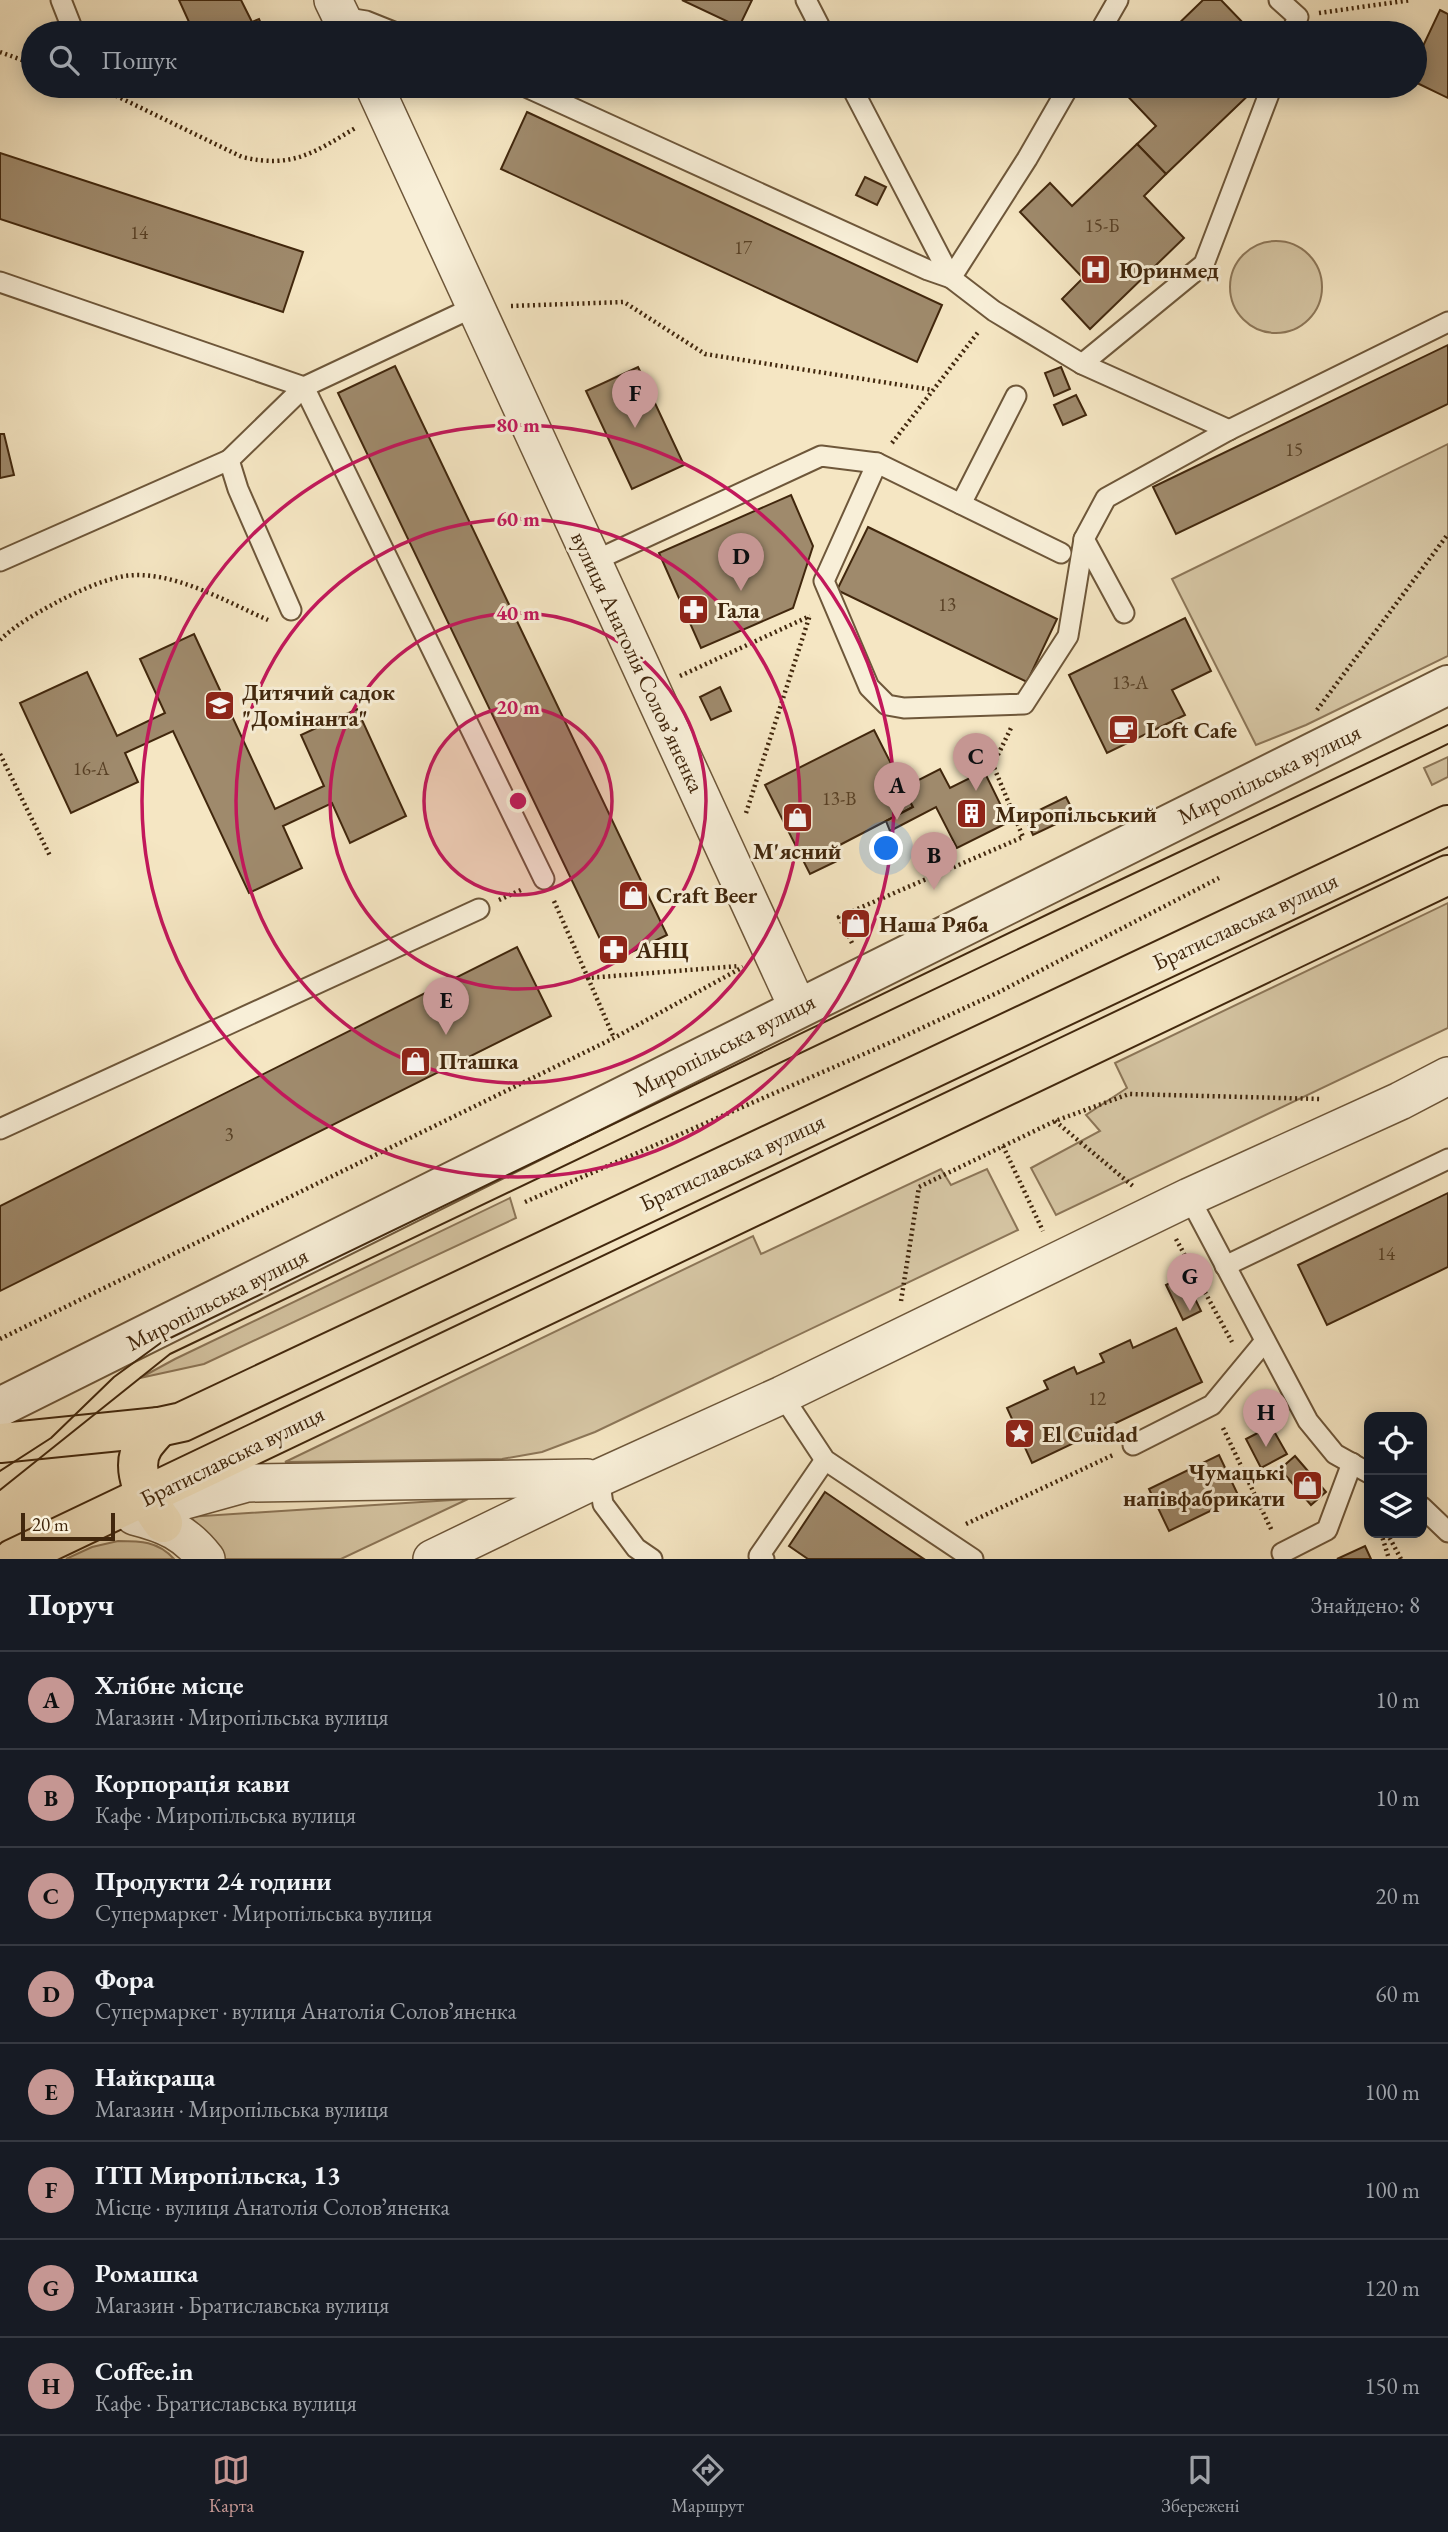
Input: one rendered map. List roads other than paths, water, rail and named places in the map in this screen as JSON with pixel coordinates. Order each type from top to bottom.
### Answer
[{"type":"main road","name":"Братиславська вулиця","points":[[0,1443],[159,1427],[182,1422],[1448,825]]},
{"type":"main road","name":"Братиславська вулиця","points":[[13,1559],[144,1510],[1448,875]]},
{"type":"main road","points":[[144,1510],[138,1466],[142,1447],[159,1427]]},
{"type":"street","name":"вулиця Анатолія Соловʼяненка","points":[[379,98],[798,1008]]},
{"type":"street","name":"Миропільська вулиця","points":[[0,1407],[1448,685]]},
{"type":"street","name":"Братиславська вулиця","points":[[432,1559],[599,1478],[782,1395],[1175,1204],[1448,1076]]},
{"type":"street","name":"Братиславська вулиця","points":[[144,1510],[247,1483],[599,1478]]},
{"type":"street","points":[[144,1510],[193,1543],[206,1559]]},
{"type":"lane","points":[[61,0],[69,21]]},
{"type":"lane","points":[[806,0],[817,21]]},
{"type":"lane","points":[[1106,21],[1118,0]]},
{"type":"lane","points":[[1279,0],[1292,21]]},
{"type":"lane","points":[[341,17],[366,21]]},
{"type":"lane","points":[[550,98],[951,278],[994,311],[1082,364],[1230,430]]},
{"type":"lane","points":[[857,98],[951,278]]},
{"type":"lane","points":[[951,278],[1027,159],[1062,98]]},
{"type":"lane","points":[[1082,364],[1204,264],[1267,98]]},
{"type":"lane","points":[[0,282],[304,387],[544,879]]},
{"type":"lane","points":[[0,561],[229,460],[304,387],[473,307]]},
{"type":"lane","points":[[877,463],[824,581],[869,687],[887,705],[904,708],[1024,704],[1068,636],[1084,539],[1106,498],[1230,430],[1448,322]]},
{"type":"lane","points":[[961,504],[1016,396]]},
{"type":"lane","points":[[592,562],[821,456],[877,463],[1061,553]]},
{"type":"lane","points":[[229,460],[238,489],[291,610]]},
{"type":"lane","points":[[1084,539],[1124,613]]},
{"type":"lane","points":[[0,1129],[479,909]]},
{"type":"lane","points":[[1225,1266],[1448,1159]]},
{"type":"lane","points":[[1175,1204],[1225,1266],[1308,1421],[1335,1454],[1364,1470]]},
{"type":"lane","points":[[1133,1445],[1212,1405],[1265,1341]]},
{"type":"lane","points":[[782,1395],[825,1460],[973,1559]]},
{"type":"lane","points":[[764,1559],[759,1556],[825,1460]]},
{"type":"lane","points":[[1282,1553],[1328,1530],[1352,1463]]},
{"type":"lane","points":[[599,1478],[603,1504],[639,1555]]},
{"type":"lane","points":[[1427,1512],[1448,1532]]},
{"type":"tram line","points":[[0,1471],[51,1438],[114,1377],[162,1342],[1069,904],[1448,725]]},
{"type":"tram line","points":[[0,1490],[170,1354],[1448,744]]},
{"type":"place","name":"Юринмед","points":[[1096,270]]},
{"type":"place","name":"ІТП Миропільска, 13","points":[[635,428]]},
{"type":"place","name":"Фора","points":[[741,591]]},
{"type":"place","name":"Гала","points":[[694,610]]},
{"type":"place","name":"Дитячий садок \"Домінанта\"","points":[[219,705]]},
{"type":"place","name":"Loft Cafe","points":[[1123,730]]},
{"type":"place","name":"Продукти 24 години","points":[[976,791]]},
{"type":"place","name":"Миропільський","points":[[972,814]]},
{"type":"place","name":"М'ясний","points":[[797,817]]},
{"type":"place","name":"Хлібне місце","points":[[897,820]]},
{"type":"place","name":"Корпорація кави","points":[[934,890]]},
{"type":"place","name":"Craft Beer","points":[[633,895]]},
{"type":"place","name":"Наша Ряба","points":[[856,924]]},
{"type":"place","name":"АНЦ","points":[[613,950]]},
{"type":"place","name":"Найкраща","points":[[446,1035]]},
{"type":"place","name":"Пташка","points":[[416,1061]]},
{"type":"place","name":"Ромашка","points":[[1190,1311]]},
{"type":"place","name":"El Cuidad","points":[[1019,1434]]},
{"type":"place","name":"Coffee.in","points":[[1266,1447]]},
{"type":"place","name":"Чумацькі напівфабрикати","points":[[1308,1485]]}]
